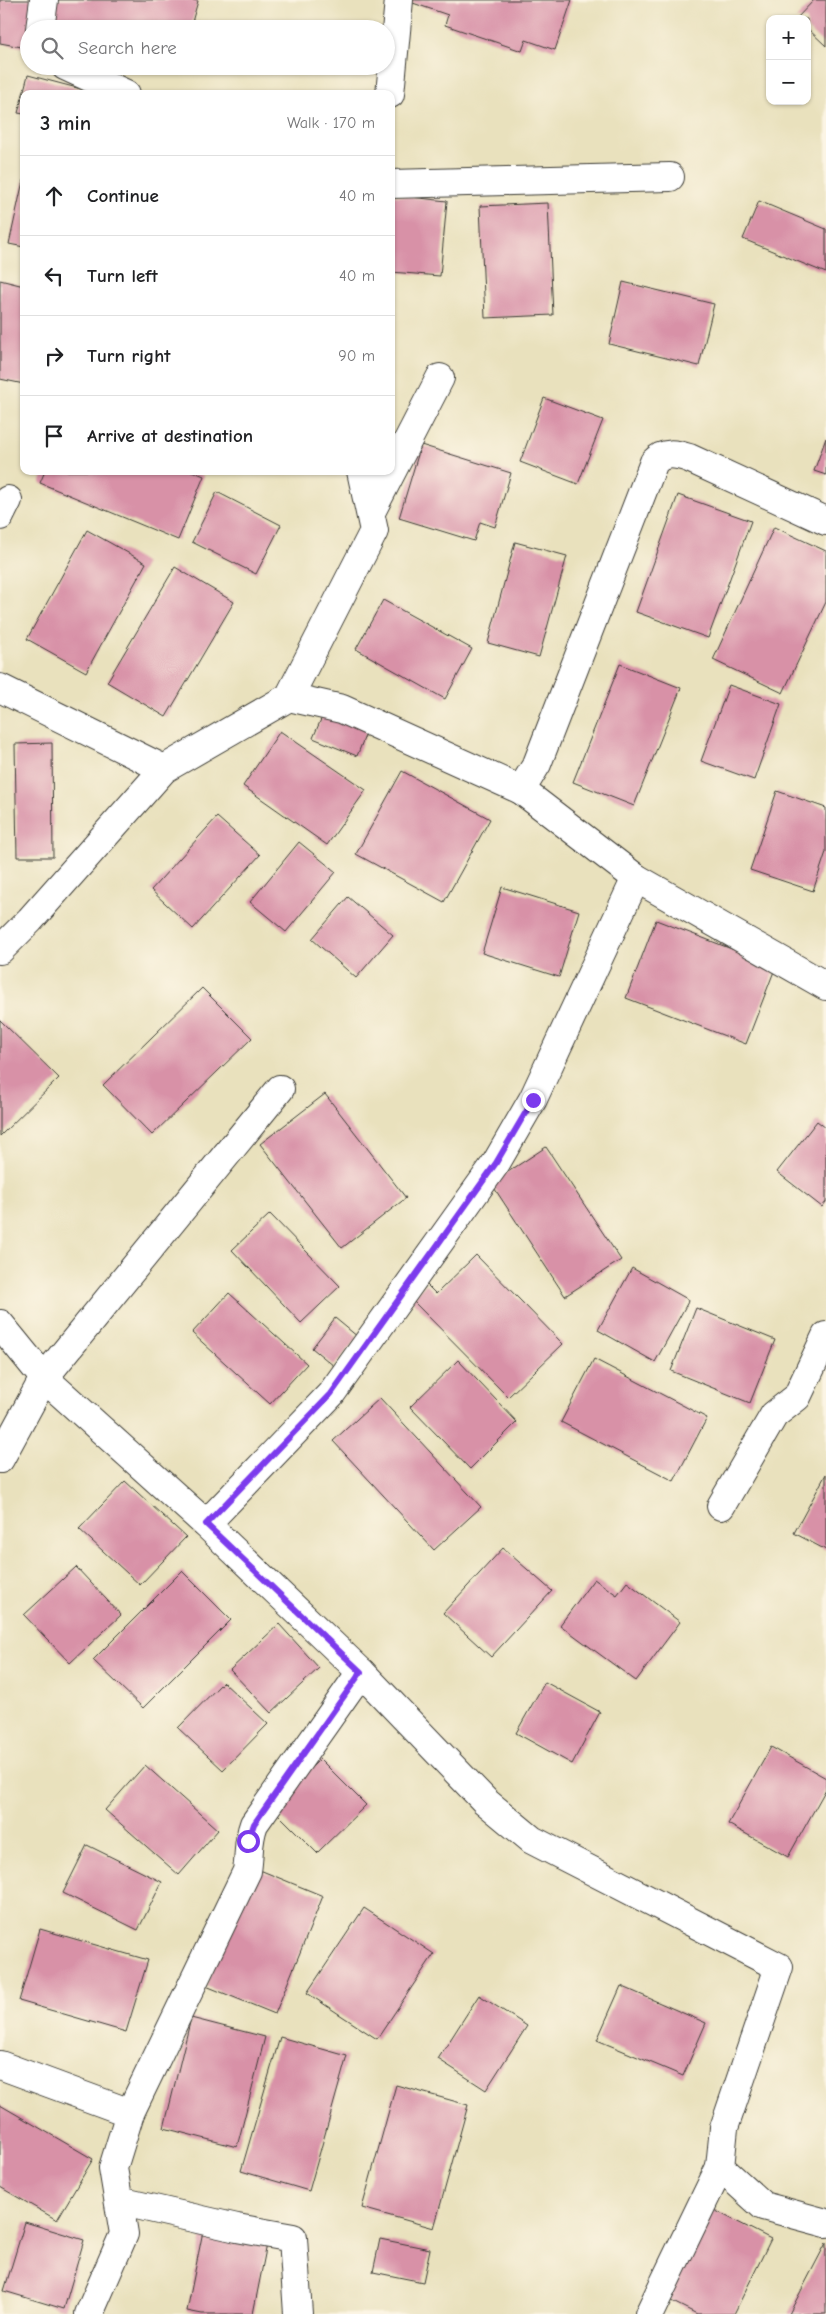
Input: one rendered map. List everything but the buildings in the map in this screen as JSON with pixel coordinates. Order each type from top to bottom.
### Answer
[{"type":"street","points":[[41,20],[44,0]]},
{"type":"street","points":[[395,42],[399,0]]},
{"type":"street","points":[[85,75],[117,90]]},
{"type":"street","points":[[390,90],[392,75]]},
{"type":"street","points":[[395,184],[670,178]]},
{"type":"street","points":[[395,465],[440,378]]},
{"type":"street","points":[[521,790],[537,764],[627,527],[654,462],[659,457],[673,453],[689,458],[826,521]]},
{"type":"street","points":[[0,950],[30,920],[164,769],[289,697],[374,531],[362,475]]},
{"type":"street","points":[[371,512],[390,475]]},
{"type":"street","points":[[0,688],[164,769]]},
{"type":"street","points":[[289,697],[342,709],[521,790],[636,878],[826,986]]},
{"type":"street","points":[[206,1524],[331,1394],[496,1163],[533,1100],[636,878]]},
{"type":"street","points":[[0,1459],[44,1378],[280,1089]]},
{"type":"street","points":[[0,1324],[44,1378],[206,1524],[361,1672],[485,1801],[532,1840],[779,1966],[724,2128],[720,2167],[649,2314]]},
{"type":"street","points":[[721,1506],[774,1415],[796,1397],[826,1336]]},
{"type":"street","points":[[89,2314],[124,2234],[113,2168],[130,2113],[247,1872],[250,1857],[248,1841],[254,1824],[361,1672]]},
{"type":"street","points":[[0,2065],[130,2113]]},
{"type":"street","points":[[720,2167],[763,2206],[826,2224]]},
{"type":"street","points":[[119,2201],[237,2228],[293,2238],[298,2314]]},
{"type":"route","points":[[248,1841],[254,1824],[361,1672],[206,1524],[331,1394],[496,1163],[533,1100]]}]
